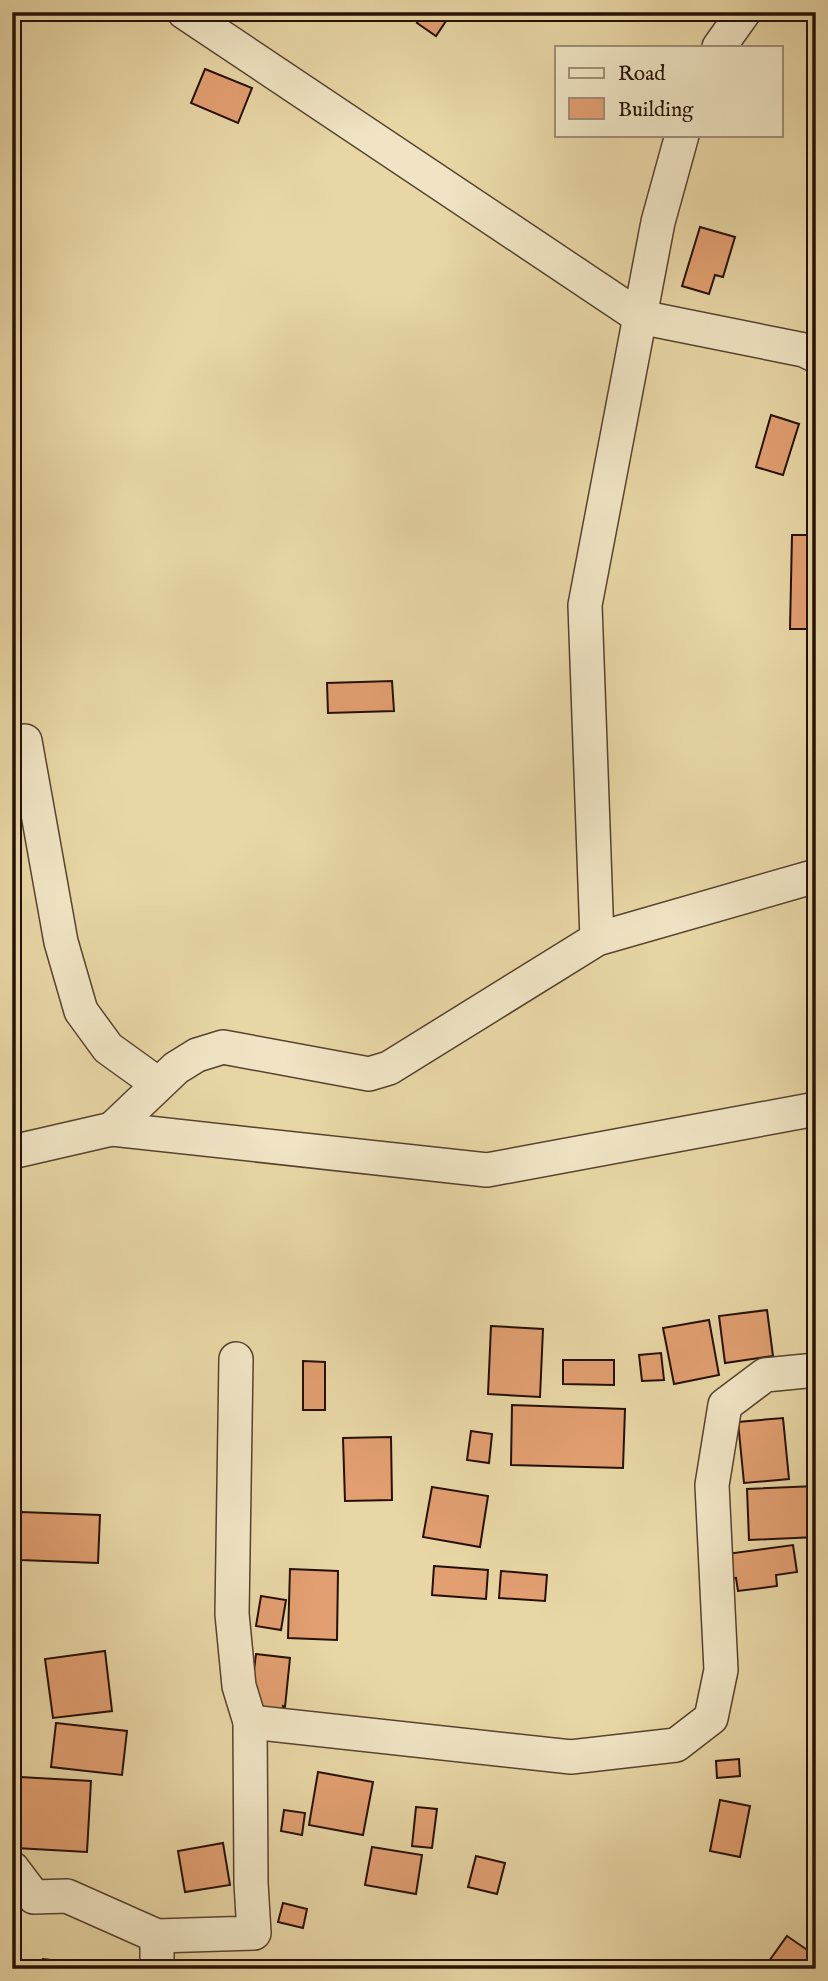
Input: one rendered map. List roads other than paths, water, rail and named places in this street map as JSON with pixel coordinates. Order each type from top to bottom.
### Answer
[{"type":"street","points":[[184,12],[640,317],[804,350],[816,356]]},
{"type":"street","points":[[720,46],[744,12]]},
{"type":"street","points":[[597,939],[585,605],[658,222],[682,136]]},
{"type":"street","points":[[25,741],[61,942],[81,1011],[108,1048],[158,1084]]},
{"type":"street","points":[[113,1129],[176,1068],[197,1055],[223,1047],[369,1074],[389,1068],[597,939],[816,876]]},
{"type":"street","points":[[12,1152],[113,1129],[486,1170],[816,1109]]},
{"type":"street","points":[[12,1868],[33,1897],[67,1896],[158,1936],[254,1933],[250,1722],[239,1686],[232,1614],[236,1359]]},
{"type":"street","points":[[250,1722],[571,1757],[676,1745],[711,1718],[721,1670],[712,1485],[725,1405],[765,1375],[816,1370]]},
{"type":"street","points":[[157,1969],[158,1936]]}]
